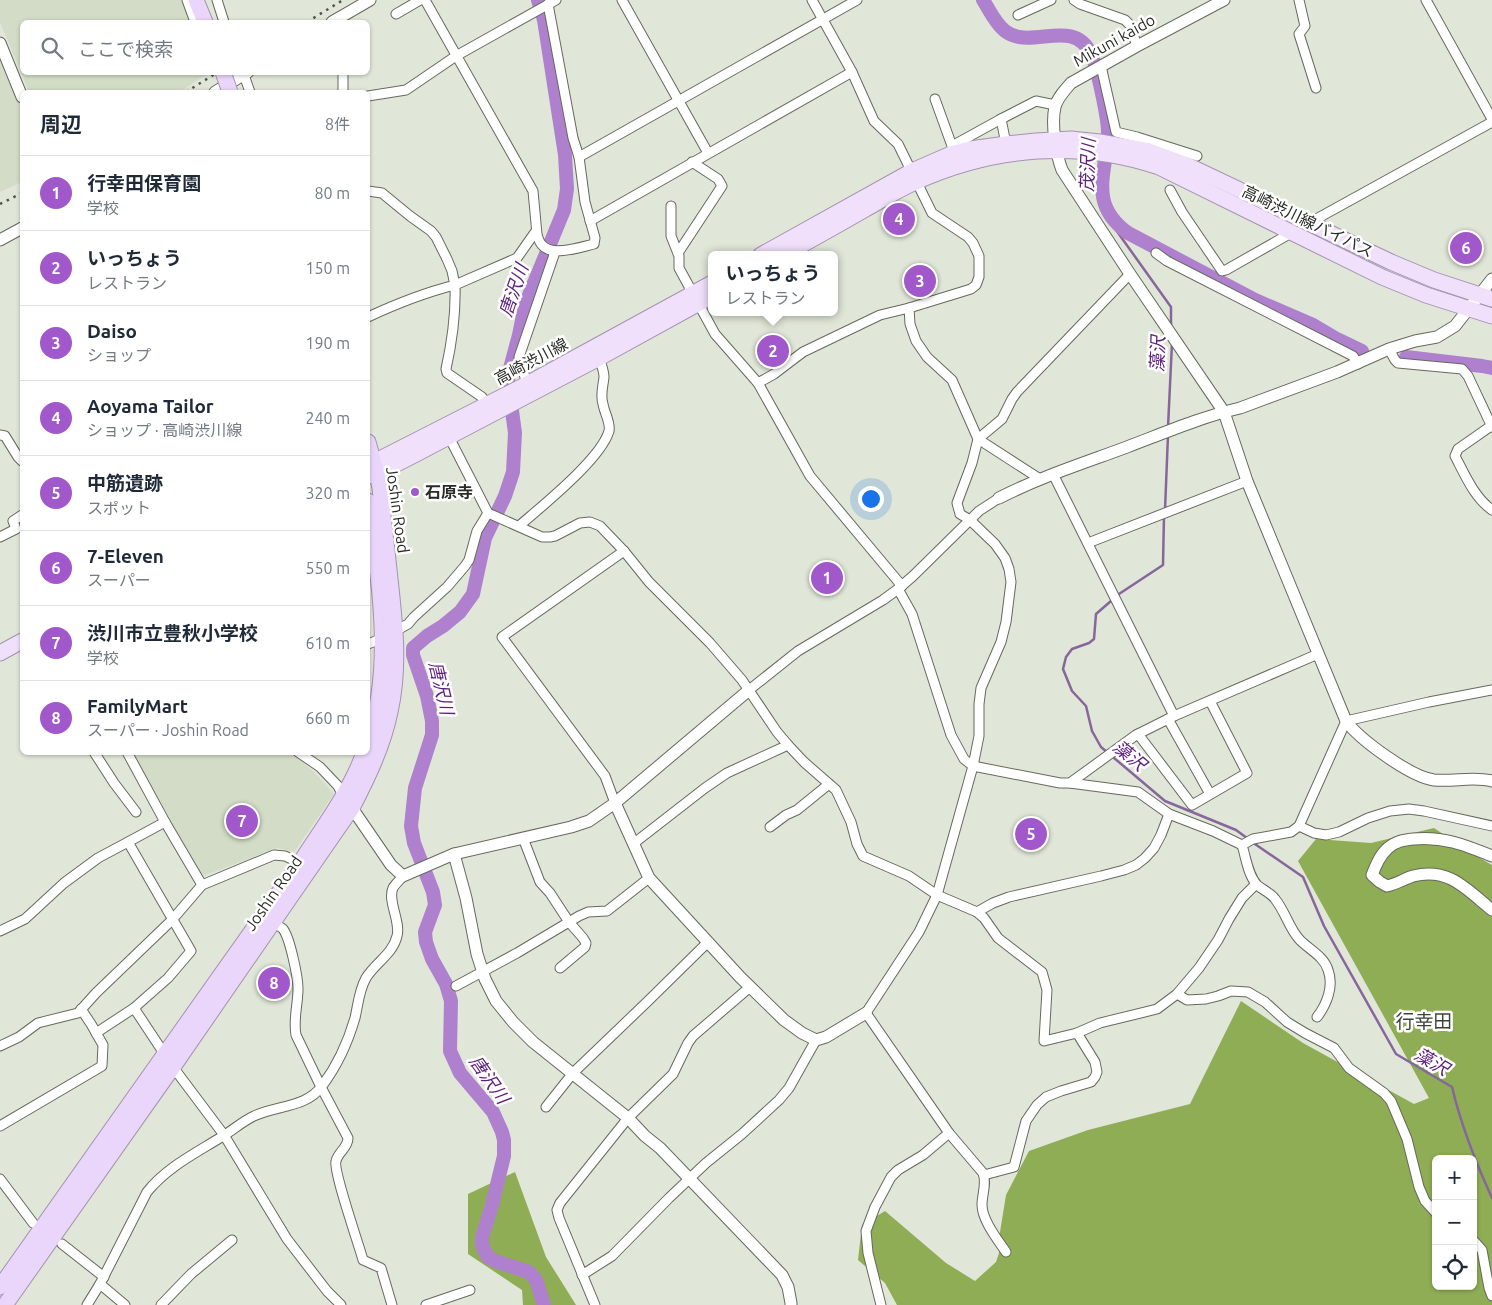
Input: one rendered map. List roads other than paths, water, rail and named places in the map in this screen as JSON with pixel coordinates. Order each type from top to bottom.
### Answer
[{"type":"highway","points":[[196,0],[204,20]]},
{"type":"highway","points":[[207,0],[214,20]]},
{"type":"highway","points":[[221,90],[223,75]]},
{"type":"highway","points":[[240,90],[242,75]]},
{"type":"highway","name":"Joshin Road","points":[[370,456],[389,634],[376,711],[370,734]]},
{"type":"highway","name":"Joshin Road","points":[[5,1305],[173,1067],[352,808],[373,766],[390,712],[396,660],[389,634],[382,618],[370,518]]},
{"type":"highway","name":"Joshin Road","points":[[0,1287],[300,863],[343,795],[363,755]]},
{"type":"main road","name":"高崎渋川線バイパス","points":[[914,176],[951,154],[970,149],[1006,144],[1149,151],[1187,165],[1391,262],[1485,298]]},
{"type":"main road","name":"高崎渋川線バイパス","points":[[914,176],[977,160],[1056,145]]},
{"type":"main road","name":"高崎渋川線バイパス","points":[[1106,149],[1159,167],[1382,277],[1426,295],[1492,316]]},
{"type":"main road","points":[[769,251],[914,176]]},
{"type":"main road","points":[[791,251],[914,176]]},
{"type":"main road","name":"高崎渋川線","points":[[372,471],[449,437],[522,390],[695,298],[708,287]]},
{"type":"main road","name":"高崎渋川線","points":[[695,298],[708,296]]},
{"type":"main road","name":"高崎渋川線","points":[[372,471],[486,404],[504,402]]},
{"type":"main road","points":[[0,653],[20,641]]},
{"type":"street","points":[[187,0],[194,20]]},
{"type":"street","points":[[217,0],[223,20]]},
{"type":"street","points":[[335,20],[370,0]]},
{"type":"street","points":[[396,14],[420,0]]},
{"type":"street","points":[[370,96],[406,90],[456,56],[546,5],[573,138],[580,157],[585,202],[595,238],[594,244],[555,252],[542,245],[536,231],[533,191],[456,56],[425,0]]},
{"type":"street","points":[[622,0],[708,153]]},
{"type":"street","points":[[758,383],[774,374],[803,352],[880,316],[971,289],[976,285],[979,277],[979,256],[973,243],[968,237],[932,213],[898,144],[874,121],[852,72],[812,0]]},
{"type":"street","points":[[580,157],[857,0]]},
{"type":"street","points":[[1018,15],[1051,0]]},
{"type":"street","points":[[1074,0],[1124,20],[1130,25],[1137,46]]},
{"type":"street","name":"Mikuni kaido","points":[[1055,105],[1071,84],[1137,46],[1224,0]]},
{"type":"street","points":[[1299,0],[1305,26],[1299,34],[1316,88]]},
{"type":"street","points":[[1309,224],[1492,120],[1426,0]]},
{"type":"street","points":[[0,43],[20,92]]},
{"type":"street","points":[[1096,69],[1116,132],[1197,156]]},
{"type":"street","points":[[590,221],[852,72]]},
{"type":"street","points":[[223,90],[240,75]]},
{"type":"street","points":[[243,75],[249,90]]},
{"type":"street","points":[[343,75],[344,90]]},
{"type":"street","points":[[935,99],[952,146],[1036,101],[1055,105],[1056,145],[1062,170],[1224,412],[1248,481],[1346,721],[1360,737],[1406,769],[1422,777],[1435,780],[1483,778],[1492,781]]},
{"type":"street","points":[[1001,119],[1006,144]]},
{"type":"street","points":[[678,253],[722,186],[718,178],[692,162]]},
{"type":"street","points":[[1170,190],[1182,212],[1222,271],[1291,233]]},
{"type":"street","points":[[370,191],[382,193],[436,237],[452,271],[455,285],[456,301],[446,370],[447,373],[482,397],[486,404]]},
{"type":"street","points":[[671,206],[671,236],[678,253],[679,268],[714,334],[758,383],[810,476],[900,587],[912,614],[951,735],[964,759],[973,766],[1060,783],[1138,792],[1169,814],[1213,830],[1242,845],[1249,870],[1256,884],[1274,897],[1299,938],[1323,961],[1328,970],[1330,981],[1329,995],[1323,1010],[1317,1017]]},
{"type":"street","points":[[0,240],[20,229]]},
{"type":"street","points":[[370,316],[401,301],[455,285],[517,258],[536,231]]},
{"type":"street","points":[[522,390],[519,357],[555,252]]},
{"type":"street","points":[[1156,254],[1353,356],[1358,364]]},
{"type":"street","points":[[582,1275],[612,1256],[706,1163],[780,1100],[816,1040],[826,1037],[866,1013],[919,932],[937,895],[973,766],[979,736],[981,688],[1002,642],[1011,582],[1005,558],[995,544],[970,520],[960,514],[956,503],[972,463],[978,439],[1002,419],[1017,392],[1130,274]]},
{"type":"street","points":[[87,1305],[102,1280],[147,1192],[156,1181],[173,1167],[254,1116],[310,1099],[321,1088],[341,1054],[350,1034],[359,995],[365,981],[371,970],[387,955],[397,938],[398,928],[392,889],[403,876],[454,854],[571,827],[589,821],[615,803],[798,651],[883,600],[900,587],[979,511],[999,498],[1053,474],[1224,412],[1240,408],[1358,364],[1389,349],[1437,336],[1455,326],[1469,309],[1485,298],[1492,279]]},
{"type":"street","points":[[909,308],[910,324],[916,341],[927,357],[952,379],[978,439],[1040,479]]},
{"type":"street","points":[[1389,349],[1394,360],[1398,363],[1462,369],[1468,376],[1491,427],[1458,449],[1455,456],[1484,504],[1492,510]]},
{"type":"street","points":[[519,526],[565,486],[598,450],[609,430],[602,402],[601,390],[604,376],[598,351]]},
{"type":"street","points":[[0,435],[5,436],[20,459]]},
{"type":"street","points":[[449,437],[488,513],[542,537],[550,538],[580,523],[590,522],[600,526],[624,551],[649,582],[742,680],[788,745],[836,790],[851,822],[857,844],[863,856],[909,876],[937,895],[977,912],[984,918],[998,938],[1042,972],[1047,990],[1044,1041],[1077,1033],[1100,1023],[1157,1009],[1177,994],[1199,968],[1218,940],[1242,898],[1256,884]]},
{"type":"street","points":[[1053,474],[1210,794]]},
{"type":"street","points":[[1088,543],[1248,481]]},
{"type":"street","points":[[370,643],[408,624],[447,587],[466,566],[477,531],[488,513]]},
{"type":"street","points":[[0,537],[16,528],[12,521],[20,516]]},
{"type":"street","points":[[624,551],[502,637],[605,776],[615,803],[649,878],[750,987],[784,1020],[816,1040]]},
{"type":"street","points":[[1070,783],[1138,734],[1171,717],[1318,654]]},
{"type":"street","points":[[1346,721],[1492,690]]},
{"type":"street","points":[[1138,734],[1192,805],[1247,773],[1210,701]]},
{"type":"street","points":[[1242,845],[1253,839],[1291,832],[1299,826],[1346,721]]},
{"type":"street","points":[[633,844],[705,788],[728,773],[788,745]]},
{"type":"street","points":[[96,755],[136,812]]},
{"type":"street","points":[[129,755],[202,885]]},
{"type":"street","points":[[302,755],[320,767],[338,786],[391,864],[403,876]]},
{"type":"street","points":[[770,826],[797,810],[829,784]]},
{"type":"street","points":[[1299,826],[1314,833],[1326,835],[1339,832],[1368,818],[1390,811],[1409,809],[1492,826]]},
{"type":"street","points":[[977,912],[1009,897],[1101,876],[1136,865],[1154,848],[1169,814]]},
{"type":"street","points":[[0,931],[25,919],[64,883],[98,858],[165,822]]},
{"type":"street","points":[[523,838],[540,882],[550,892],[569,922],[584,938],[586,943],[585,947],[560,968]]},
{"type":"street","points":[[1492,856],[1464,844],[1445,839],[1428,838],[1399,841],[1388,848],[1379,859],[1372,875],[1387,886],[1412,877],[1439,874],[1453,879],[1492,910]]},
{"type":"street","points":[[96,1033],[134,1008],[168,978],[191,951],[128,842]]},
{"type":"street","points":[[454,854],[466,898],[477,954],[496,1001],[533,1042],[628,1118],[690,1179],[782,1275],[788,1287],[790,1305]]},
{"type":"street","points":[[0,1046],[19,1037],[38,1023],[78,1013],[96,993],[172,920],[202,885],[274,855],[284,856],[300,863]]},
{"type":"street","points":[[456,986],[588,912],[607,911],[649,878]]},
{"type":"street","points":[[272,924],[281,928],[290,946],[298,987],[294,1026],[301,1048],[348,1138],[348,1144],[336,1161],[336,1168],[364,1260],[381,1268],[392,1305]]},
{"type":"street","points":[[546,1107],[572,1074],[708,942]]},
{"type":"street","points":[[595,1305],[559,1218],[557,1210],[560,1203],[628,1118],[673,1074],[693,1036],[750,987]]},
{"type":"street","points":[[1177,994],[1188,1000],[1206,999],[1231,991],[1248,992],[1265,1002],[1287,1022],[1334,1048],[1349,1068],[1384,1093],[1391,1101],[1407,1139],[1419,1187],[1425,1201],[1432,1209]]},
{"type":"street","points":[[134,1008],[173,1067],[224,1136],[287,1239],[326,1291],[341,1305]]},
{"type":"street","points":[[0,1126],[102,1066],[104,1046],[81,1009]]},
{"type":"street","points":[[866,1013],[949,1133],[984,1175],[982,1207],[986,1219],[1006,1252]]},
{"type":"street","points":[[984,1175],[1014,1167],[1026,1121],[1046,1097],[1091,1082],[1096,1077],[1095,1062],[1077,1033]]},
{"type":"street","points":[[881,1305],[868,1253],[866,1231],[875,1207],[890,1177],[898,1170],[924,1156],[949,1133]]},
{"type":"street","points":[[0,1179],[4,1192],[33,1223]]},
{"type":"street","points":[[161,1305],[191,1274],[232,1240]]},
{"type":"street","points":[[62,1244],[102,1280],[125,1305]]},
{"type":"street","points":[[1477,1244],[1482,1250],[1492,1296]]},
{"type":"street","points":[[426,1305],[470,1290]]},
{"type":"waterway","name":"唐沢川","points":[[538,0],[544,20],[565,155],[567,189],[564,210],[525,305],[509,372],[508,381],[515,433],[513,472],[505,496],[485,538],[473,594],[460,612],[413,648],[413,655],[427,696],[432,721],[432,735],[415,788],[411,826],[414,843],[433,892],[435,905],[425,932],[426,942],[432,959],[446,984],[451,1001],[450,1051],[460,1073],[493,1112],[504,1140],[504,1156],[482,1237],[482,1245],[487,1256],[495,1261],[529,1272],[536,1280],[544,1305]]},
{"type":"waterway","name":"茂沢川","points":[[983,0],[995,21],[1005,31],[1015,36],[1027,38],[1063,35],[1074,37],[1083,43],[1091,54],[1099,80],[1108,125],[1102,187],[1103,199],[1107,210],[1115,222],[1128,233],[1255,300],[1313,325],[1362,351]]},
{"type":"waterway","name":"藻沢","points":[[1117,224],[1116,230],[1171,307],[1171,327]]},
{"type":"waterway","name":"藻沢","points":[[1168,427],[1172,343]]},
{"type":"waterway","name":"茂沢川","points":[[1406,357],[1492,368]]},
{"type":"waterway","name":"藻沢","points":[[1165,510],[1168,435]]},
{"type":"waterway","name":"藻沢","points":[[1164,515],[1163,565],[1119,594],[1096,614],[1094,639],[1089,643],[1072,649],[1066,657],[1063,669],[1072,691],[1086,706],[1092,731],[1101,747],[1165,801],[1236,830],[1247,838]]},
{"type":"waterway","name":"藻沢","points":[[1252,842],[1303,877],[1324,926],[1396,1054],[1452,1087],[1469,1144],[1492,1198]]},
{"type":"railway","points":[[310,20],[343,0]]},
{"type":"railway","points":[[189,90],[213,75]]},
{"type":"railway","points":[[0,204],[20,194]]},
{"type":"place","name":"Aoyama Tailor","points":[[899,219]]},
{"type":"place","name":"7-Eleven","points":[[1466,248]]},
{"type":"place","name":"Daiso","points":[[920,281]]},
{"type":"place","name":"いっちょう","points":[[773,351]]},
{"type":"place","name":"石原寺","points":[[415,492]]},
{"type":"place","name":"行幸田保育園","points":[[827,578]]},
{"type":"place","name":"渋川市立豊秋小学校","points":[[242,821]]},
{"type":"place","name":"中筋遺跡","points":[[1031,834]]},
{"type":"place","name":"FamilyMart","points":[[274,983]]},
{"type":"district","name":"行幸田","points":[[1424,1021]]}]
